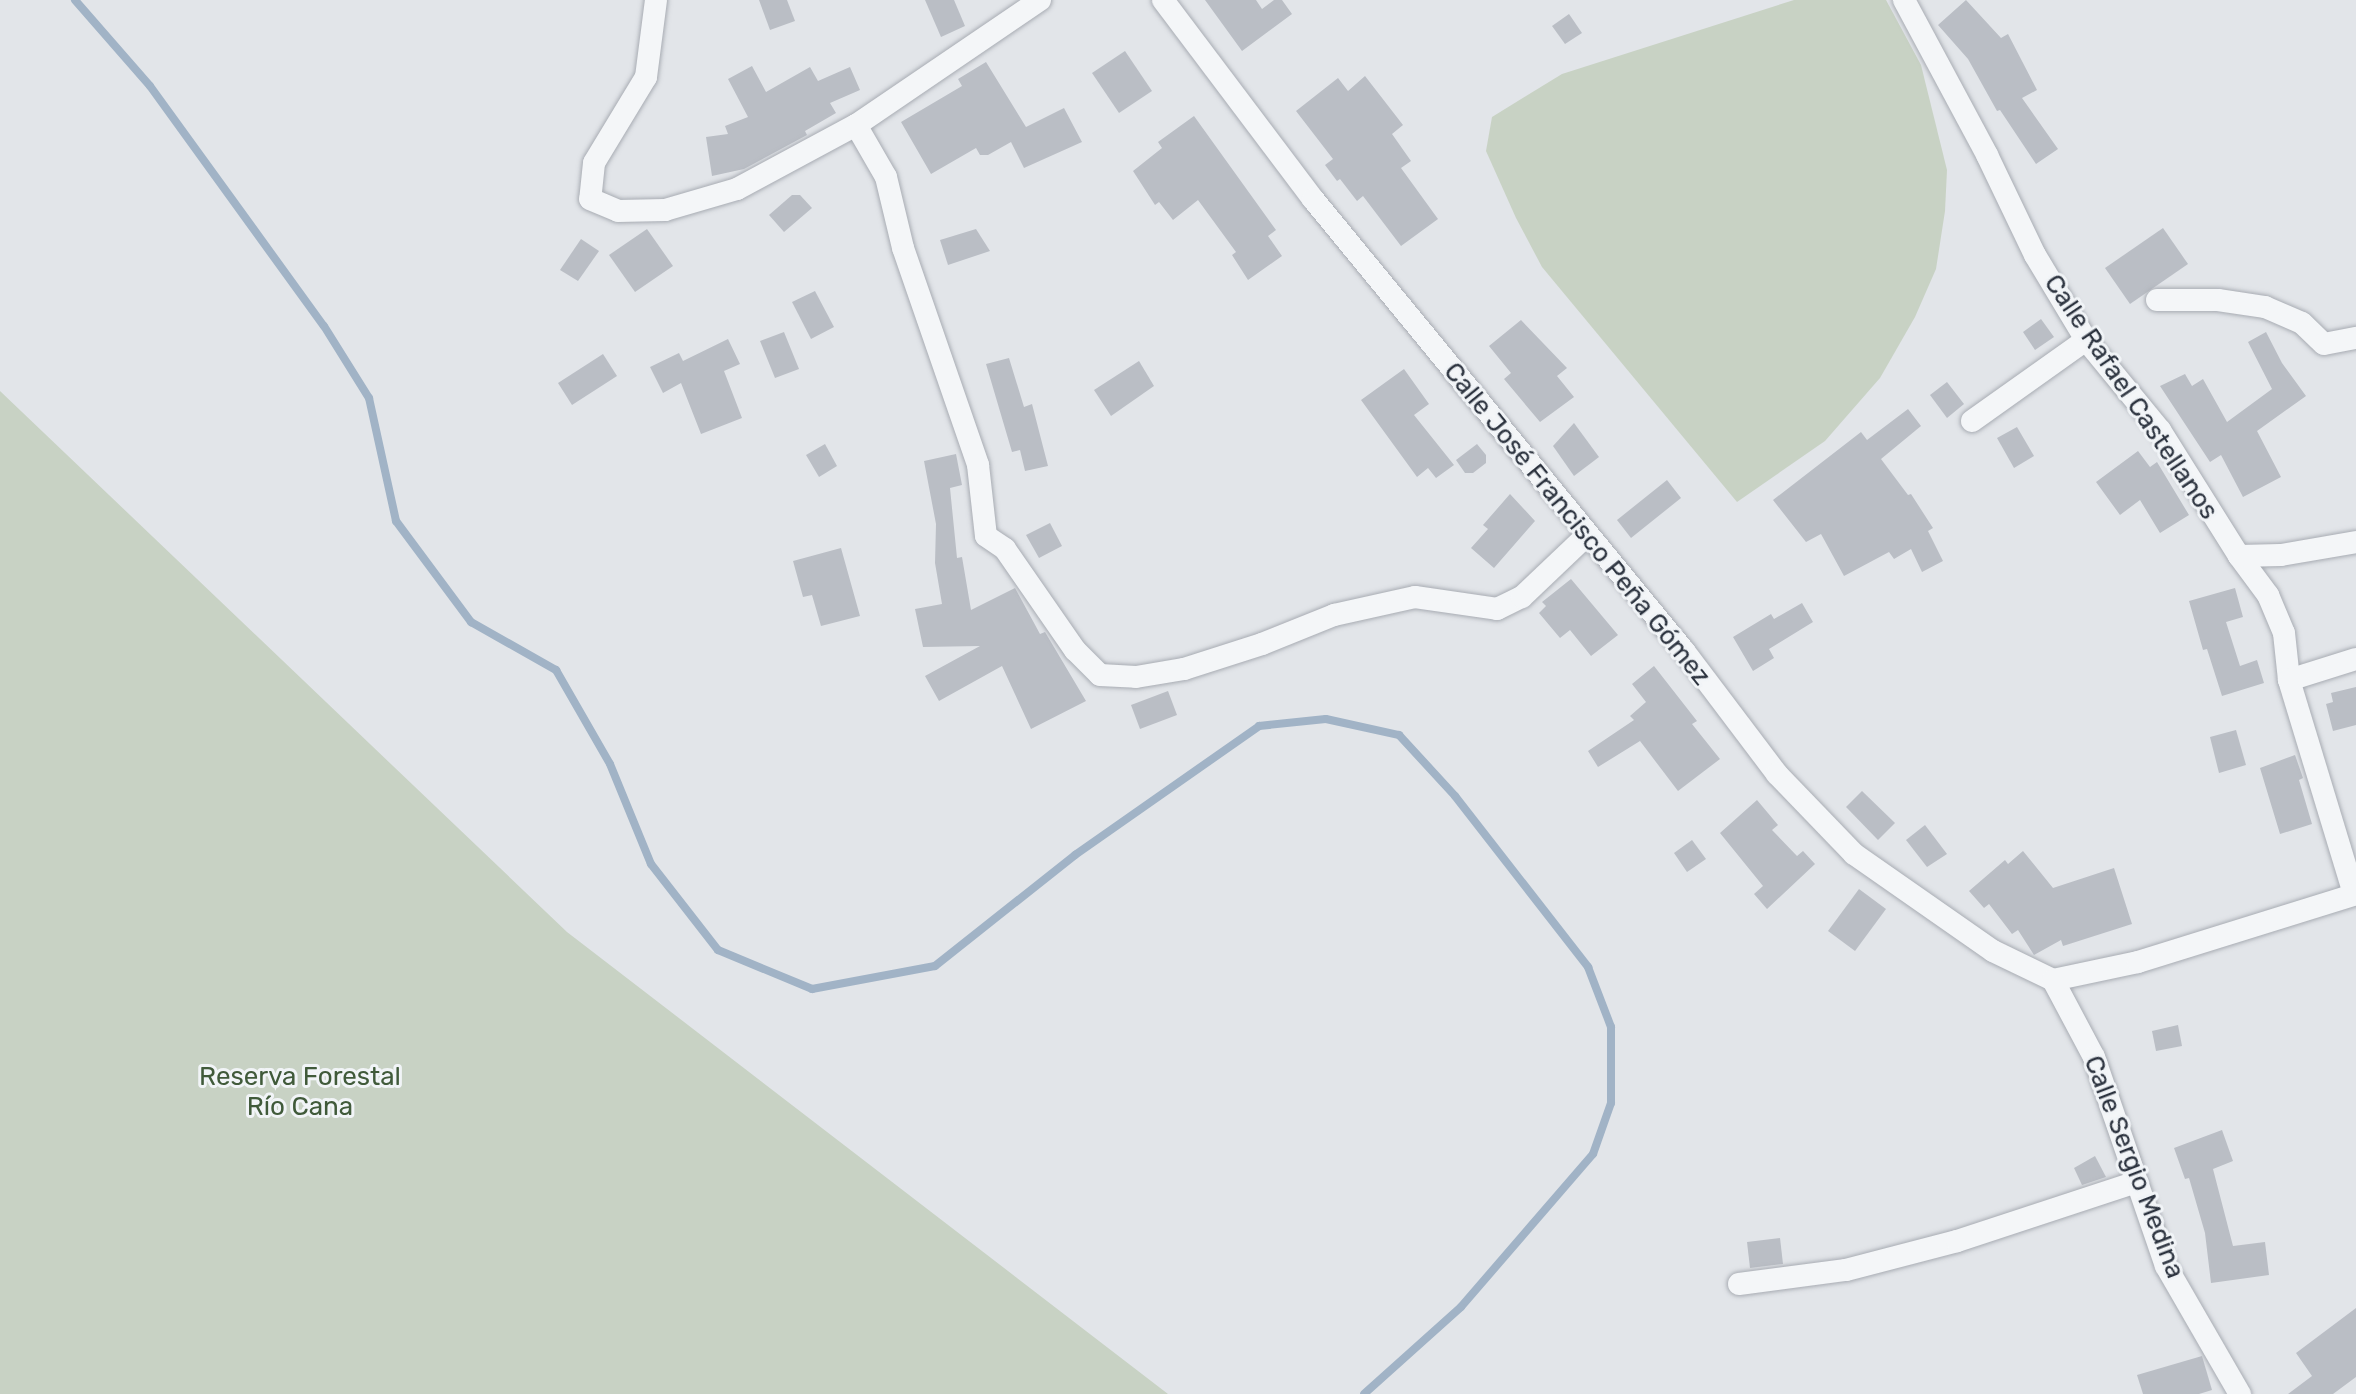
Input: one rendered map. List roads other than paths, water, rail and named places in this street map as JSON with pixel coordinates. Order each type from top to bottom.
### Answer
[{"type":"street","points":[[656,0],[646,77],[594,163],[590,199],[618,211],[665,210],[737,189],[856,125],[1040,0]]},
{"type":"street","name":"Calle José Francisco Peña Gómez","points":[[1163,0],[1313,199],[1684,651],[1777,774],[1854,854],[1993,951],[2053,980]]},
{"type":"street","name":"Calle Rafael Castellanos","points":[[1904,0],[1987,155],[2035,255],[2086,340],[2160,430],[2239,556],[2268,595],[2284,633],[2289,680],[2355,894]]},
{"type":"street","points":[[856,125],[886,177],[903,248],[978,465],[986,536],[1005,549],[1047,615],[1100,675],[1136,677],[1184,669],[1262,644],[1334,615],[1415,597],[1497,609],[1522,597],[1587,535]]},
{"type":"street","points":[[2157,300],[2218,300],[2265,307],[2302,323],[2324,344],[2356,338]]},
{"type":"street","points":[[1972,421],[2086,340]]},
{"type":"street","points":[[2239,556],[2281,555],[2356,542]]},
{"type":"street","points":[[2289,680],[2356,659]]},
{"type":"street","points":[[2053,980],[2138,962],[2355,894]]},
{"type":"street","name":"Calle Sergio Medina","points":[[2053,980],[2094,1057],[2166,1266],[2240,1394]]},
{"type":"street","points":[[1739,1284],[1846,1270],[1957,1241],[2136,1182]]},
{"type":"waterway","points":[[75,0],[150,86],[324,326],[369,398],[396,521],[471,622],[556,670],[610,764],[651,864],[718,950],[812,989],[935,966],[1075,855],[1259,726],[1326,719],[1399,735],[1455,796],[1588,967],[1611,1027],[1611,1103],[1593,1154],[1461,1307],[1364,1394]]},
{"type":"park label","name":"Reserva Forestal Río Cana","points":[[300,1092]]}]
